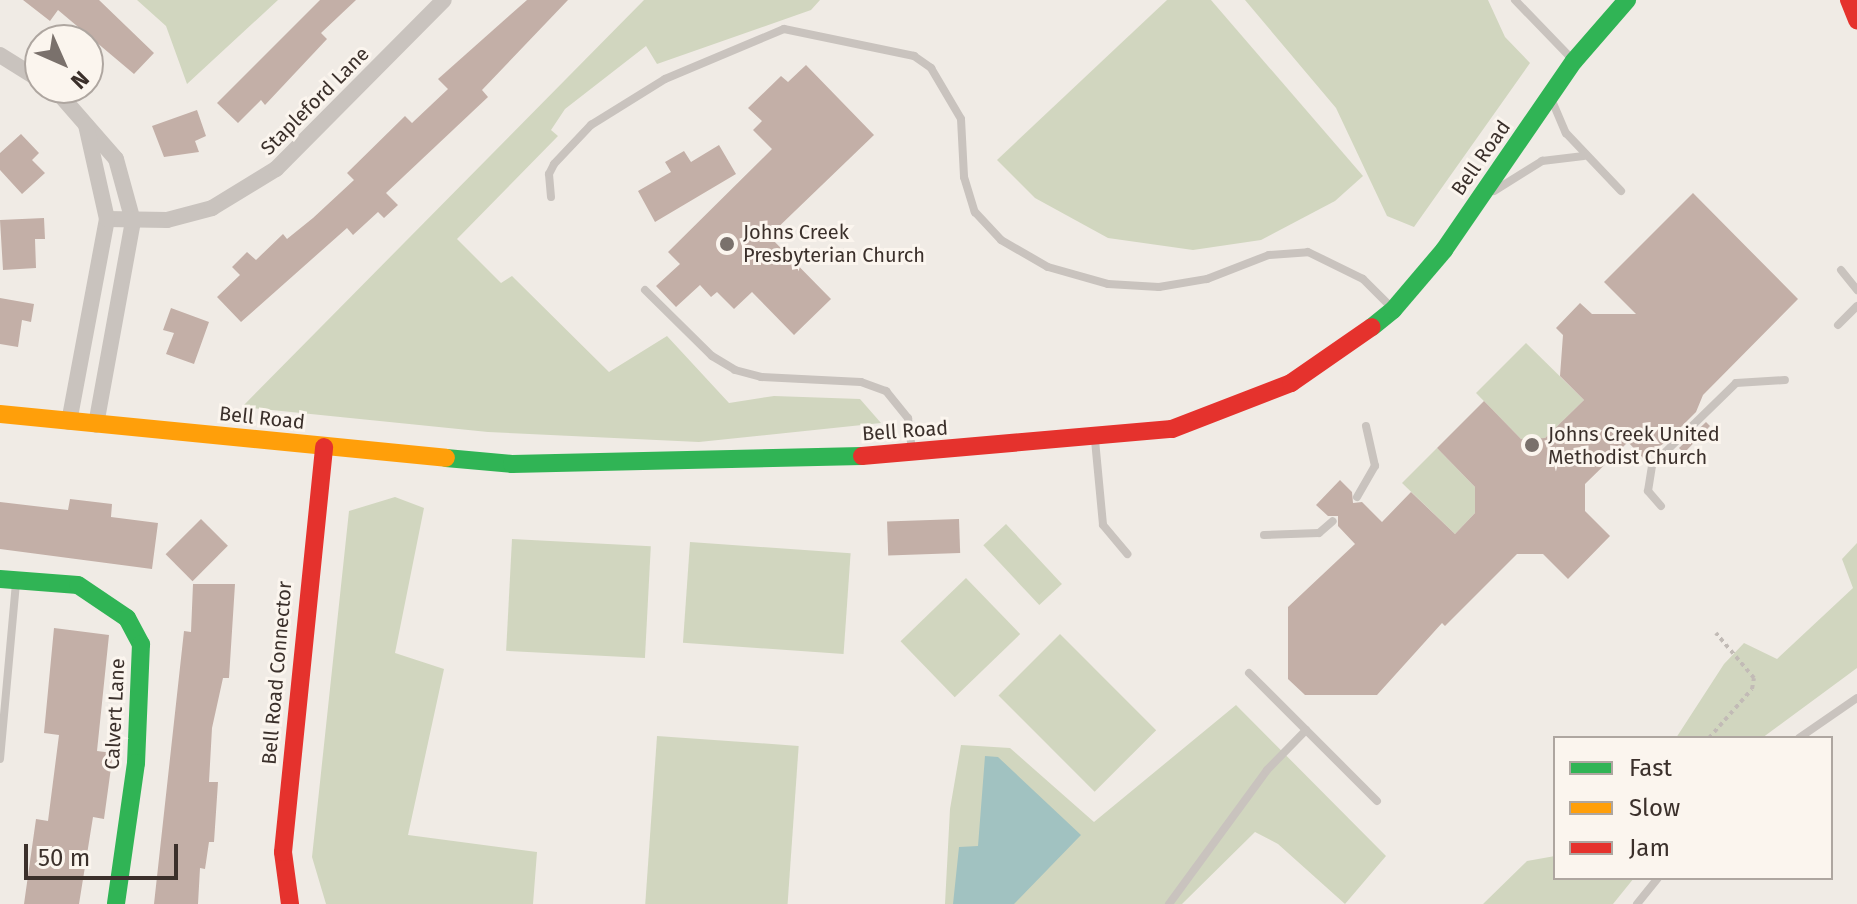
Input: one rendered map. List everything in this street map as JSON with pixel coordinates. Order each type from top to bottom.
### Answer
[{"type":"main road","name":"Bell Road","points":[[0,414],[512,464],[683,466],[1095,439],[1172,429],[1250,403],[1328,361],[1393,310],[1477,202],[1574,61],[1627,0]]},
{"type":"main road","points":[[1849,0],[1857,20]]},
{"type":"main road","name":"Bell Road Connector","points":[[290,904],[283,852],[324,447]]},
{"type":"main road","name":"Calvert Lane","points":[[8,580],[78,585],[127,618],[141,644],[136,763],[116,904]]},
{"type":"street","name":"Stapleford Lane","points":[[107,219],[167,220],[212,208],[276,169],[444,0]]},
{"type":"street","points":[[0,55],[24,70]]},
{"type":"street","points":[[69,104],[116,159],[133,221],[96,425]]},
{"type":"street","points":[[69,422],[107,219],[86,123]]},
{"type":"street","points":[[87,316],[114,323]]},
{"type":"lane","points":[[1515,0],[1574,61]]},
{"type":"lane","points":[[551,197],[549,174],[554,164],[591,125],[665,79],[784,29],[914,56],[931,68],[961,119],[964,177],[975,212],[1001,240],[1048,267],[1108,284],[1159,287],[1191,283],[1269,255],[1308,252],[1363,279],[1393,310]]},
{"type":"lane","points":[[1552,94],[1555,112],[1584,156],[1621,191]]},
{"type":"lane","points":[[1477,202],[1542,161],[1584,156]]},
{"type":"lane","points":[[1841,270],[1857,290]]},
{"type":"lane","points":[[645,290],[712,356],[735,370],[761,377],[861,382],[886,391],[908,418],[913,452]]},
{"type":"lane","points":[[1838,325],[1857,306]]},
{"type":"lane","points":[[1661,506],[1648,491],[1652,465],[1736,383],[1785,380]]},
{"type":"lane","points":[[1357,497],[1375,466],[1366,426]]},
{"type":"lane","points":[[1095,439],[1103,525],[1127,554]]},
{"type":"lane","points":[[1264,535],[1319,533],[1333,521]]},
{"type":"lane","points":[[0,759],[8,580]]},
{"type":"lane","points":[[1249,673],[1377,801]]},
{"type":"lane","points":[[1802,736],[1857,698]]},
{"type":"lane","points":[[1169,904],[1267,770],[1306,730]]},
{"type":"lane","points":[[1637,904],[1656,880]]},
{"type":"path","points":[[1711,736],[1752,689],[1754,678],[1716,633]]},
{"type":"green space","points":[[137,0],[278,0],[187,84],[166,26]]},
{"type":"green space","points":[[644,0],[820,0],[811,10],[657,64],[646,46],[565,109],[551,130],[558,136],[457,239],[501,283],[512,276],[609,372],[667,336],[729,403],[774,396],[860,399],[881,423],[699,442],[488,432],[242,407]]},
{"type":"green space","points":[[1167,0],[1211,0],[1363,176],[1335,201],[1261,240],[1193,250],[1108,238],[1035,198],[997,160]]},
{"type":"green space","points":[[1245,0],[1488,0],[1505,37],[1530,63],[1414,227],[1387,216],[1336,108]]},
{"type":"green space","points":[[1526,343],[1584,400],[1545,438],[1521,439],[1476,393]]},
{"type":"green space","points":[[1437,448],[1475,487],[1475,513],[1455,534],[1402,483]]},
{"type":"green space","points":[[395,497],[424,508],[395,653],[444,669],[408,835],[537,852],[533,904],[326,904],[312,857],[349,511]]},
{"type":"green space","points":[[1006,524],[1062,584],[1039,605],[983,545]]},
{"type":"green space","points":[[512,539],[651,546],[645,658],[506,651]]},
{"type":"green space","points":[[690,542],[851,553],[844,654],[683,643]]},
{"type":"green space","points":[[1857,543],[1857,668],[1765,736],[1677,736],[1724,664],[1744,643],[1777,659],[1853,588],[1842,559]]},
{"type":"green space","points":[[966,578],[1020,634],[955,697],[901,641]]},
{"type":"green space","points":[[1060,634],[1156,730],[1095,792],[998,696]]},
{"type":"green space","points":[[1236,705],[1386,856],[1345,904],[1278,844],[1255,832],[1182,904],[945,904],[950,809],[961,745],[1010,748],[1094,822]]},
{"type":"green space","points":[[657,736],[799,746],[788,904],[645,904]]},
{"type":"green space","points":[[1553,856],[1553,880],[1632,880],[1613,904],[1483,904],[1527,861]]},
{"type":"water","points":[[985,756],[998,757],[1081,835],[1014,904],[953,904],[959,847],[978,846]]},
{"type":"building","points":[[23,0],[99,0],[154,53],[134,74],[104,49],[104,24],[75,24],[58,10],[50,21]]},
{"type":"building","points":[[320,0],[356,0],[321,33],[327,39],[265,105],[261,100],[238,123],[217,103]]},
{"type":"building","points":[[527,0],[568,0],[482,90],[488,97],[386,193],[398,205],[384,218],[378,212],[353,235],[347,228],[241,322],[217,297],[240,275],[232,267],[247,252],[256,260],[283,234],[287,239],[313,218],[354,180],[347,173],[405,116],[412,123],[448,89],[438,79]]},
{"type":"building","points":[[806,65],[874,135],[769,236],[831,299],[794,335],[752,292],[734,309],[717,292],[711,297],[700,285],[676,307],[656,286],[680,264],[668,252],[772,149],[753,130],[762,121],[748,108],[781,76],[788,82]]},
{"type":"building","points":[[197,110],[206,136],[195,141],[199,152],[164,157],[152,126]]},
{"type":"building","points":[[21,134],[39,153],[32,160],[45,173],[22,194],[0,170],[0,153]]},
{"type":"building","points":[[719,145],[736,174],[655,222],[638,191],[671,172],[665,162],[684,151],[691,162]]},
{"type":"building","name":"Johns Creek United Methodist Church","points":[[1693,193],[1798,299],[1703,395],[1696,412],[1669,439],[1644,459],[1628,442],[1585,484],[1585,511],[1610,536],[1568,579],[1543,554],[1517,554],[1445,626],[1442,623],[1377,695],[1305,695],[1288,679],[1288,607],[1355,544],[1338,526],[1338,516],[1328,516],[1316,505],[1340,480],[1352,492],[1353,503],[1362,502],[1382,522],[1411,492],[1455,534],[1475,513],[1475,487],[1437,448],[1484,401],[1521,439],[1545,438],[1584,400],[1560,376],[1563,335],[1556,328],[1580,303],[1592,314],[1636,314],[1604,282]]},
{"type":"building","points":[[44,218],[45,239],[35,239],[36,268],[3,270],[0,220]]},
{"type":"building","points":[[0,298],[34,304],[31,322],[22,320],[18,347],[0,344]]},
{"type":"building","points":[[171,308],[209,322],[194,364],[166,354],[174,333],[163,330]]},
{"type":"building","points":[[1706,422],[1710,426],[1684,453],[1679,448]]},
{"type":"building","points":[[70,499],[112,504],[111,517],[158,523],[152,569],[0,549],[0,502],[68,510]]},
{"type":"building","points":[[201,519],[228,546],[193,581],[166,554]]},
{"type":"building","points":[[959,519],[960,553],[888,555],[887,522]]},
{"type":"building","points":[[193,584],[235,584],[229,678],[223,678],[212,728],[209,782],[218,782],[214,842],[209,842],[205,869],[200,868],[198,904],[154,904],[184,631],[191,632]]},
{"type":"building","points":[[54,628],[109,635],[97,751],[113,753],[104,819],[93,817],[79,904],[24,904],[36,819],[48,821],[59,735],[44,733]]},
{"type":"traffic: fast","points":[[1372,327],[1393,310],[1444,250],[1574,61],[1627,0]]},
{"type":"traffic: fast","points":[[446,458],[512,464],[862,456]]},
{"type":"traffic: fast","points":[[0,579],[78,585],[127,618],[141,644],[136,763],[116,904]]},
{"type":"traffic: slow","points":[[0,414],[446,458]]},
{"type":"traffic: jam","points":[[1849,0],[1857,20]]},
{"type":"traffic: jam","points":[[862,456],[1172,429],[1291,383],[1372,327]]},
{"type":"traffic: jam","points":[[290,904],[283,852],[324,447]]},
{"type":"place","name":"Johns Creek Presbyterian Church","points":[[727,244]]},
{"type":"place","name":"Johns Creek United Methodist Church","points":[[1532,445]]}]
